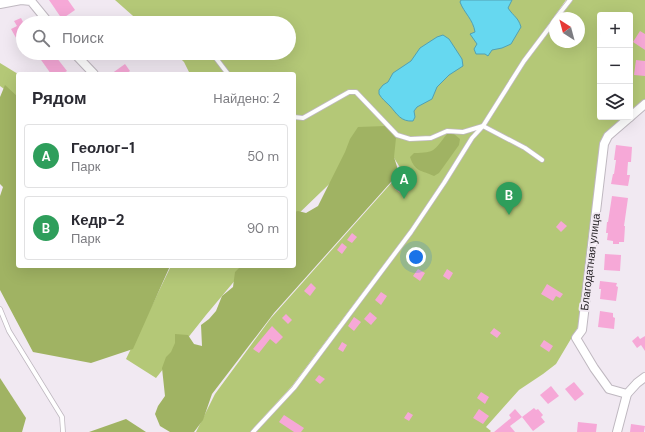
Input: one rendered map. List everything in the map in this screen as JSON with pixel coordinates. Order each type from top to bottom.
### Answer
[{"type":"street","points":[[0,4],[21,0],[31,1],[43,16]]},
{"type":"street","points":[[81,60],[92,72]]},
{"type":"street","name":"Благодатная улица","points":[[633,114],[645,104]]},
{"type":"street","name":"Благодатная улица","points":[[627,120],[608,136],[604,144],[582,330],[576,338],[609,389],[627,394]]},
{"type":"street","points":[[617,432],[627,394],[645,377]]},
{"type":"lane","points":[[561,12],[570,0]]},
{"type":"lane","points":[[253,432],[299,382],[411,232],[472,138],[483,126],[524,61],[549,28]]},
{"type":"lane","points":[[217,60],[226,72]]},
{"type":"lane","points":[[296,117],[303,118],[348,92],[356,92],[397,135],[410,139],[431,138],[447,132],[463,132],[483,126],[525,148],[542,160]]},
{"type":"lane","points":[[0,309],[9,331],[62,417],[63,432]]},
{"type":"green space","points":[[115,0],[566,0],[557,12],[549,12],[549,24],[523,60],[481,125],[471,136],[409,231],[292,386],[250,432],[196,432],[215,394],[271,318],[402,171],[379,133],[349,165],[296,216],[296,72],[189,72],[182,60],[296,60],[296,16],[133,16]]},
{"type":"green space","points":[[573,0],[645,0],[645,100],[633,110],[633,12],[597,12],[597,120],[622,120],[606,134],[578,327],[556,364],[519,390],[486,427],[491,431],[490,432],[255,432],[295,389],[412,233],[446,184],[474,139],[485,127],[526,62],[549,32],[549,48],[585,48],[585,12],[564,12]]},
{"type":"green space","points":[[0,63],[16,73],[16,98],[0,86]]},
{"type":"green space","points":[[5,85],[16,95],[16,268],[169,268],[133,349],[91,363],[33,352],[0,290],[0,196],[3,187],[0,184],[0,97]]},
{"type":"green space","points":[[386,126],[396,138],[394,157],[399,173],[274,313],[212,394],[203,420],[194,432],[170,432],[160,426],[155,414],[158,406],[165,396],[162,368],[166,357],[171,352],[175,343],[175,334],[188,335],[194,344],[202,346],[201,325],[216,311],[222,296],[233,287],[235,272],[239,268],[296,268],[296,212],[306,213],[318,206],[350,139],[358,127]]},
{"type":"green space","points":[[447,134],[454,134],[460,139],[459,145],[439,173],[434,176],[416,168],[410,157],[414,153],[434,150]]},
{"type":"green space","points":[[170,268],[245,268],[156,378],[126,359]]},
{"type":"green space","points":[[0,378],[26,418],[22,432],[0,432]]},
{"type":"green space","points":[[126,419],[146,432],[89,432]]},
{"type":"water","points":[[461,0],[512,0],[508,8],[517,19],[521,27],[511,44],[492,50],[488,56],[485,54],[476,54],[474,49],[477,44],[470,34],[475,32],[474,27],[460,2]]},
{"type":"water","points":[[443,35],[449,39],[462,59],[463,66],[449,75],[437,87],[432,99],[417,107],[414,111],[415,117],[413,121],[402,119],[381,97],[379,90],[388,82],[393,73],[411,61],[420,48],[437,37]]},
{"type":"building","points":[[49,0],[68,0],[75,10],[66,16],[60,16]]},
{"type":"building","points":[[16,26],[16,38],[11,29]]},
{"type":"building","points":[[640,31],[645,34],[645,50],[633,42]]},
{"type":"building","points":[[41,60],[58,60],[67,71],[65,72],[50,72]]},
{"type":"building","points":[[636,60],[645,61],[645,76],[634,75]]},
{"type":"building","points":[[125,64],[130,71],[129,72],[114,72]]},
{"type":"building","points":[[616,145],[632,147],[631,162],[628,162],[627,175],[630,175],[628,186],[611,184],[616,160],[614,160]]},
{"type":"building","points":[[403,180],[410,186],[403,195],[395,189]]},
{"type":"building","points":[[612,196],[628,198],[624,226],[624,242],[619,242],[619,244],[613,244],[613,241],[607,240],[607,222]]},
{"type":"building","points":[[561,221],[567,226],[561,232],[556,227]]},
{"type":"building","points":[[352,233],[357,237],[352,243],[347,240]]},
{"type":"building","points":[[342,243],[347,247],[342,254],[337,250]]},
{"type":"building","points":[[605,254],[621,255],[620,271],[604,270]]},
{"type":"building","points":[[418,269],[425,273],[420,281],[413,276]]},
{"type":"building","points":[[447,269],[453,273],[449,280],[443,276]]},
{"type":"building","points":[[600,281],[617,283],[616,286],[618,287],[616,301],[600,299]]},
{"type":"building","points":[[311,283],[316,288],[310,296],[304,291]]},
{"type":"building","points":[[547,284],[563,294],[560,298],[556,296],[553,301],[541,294]]},
{"type":"building","points":[[381,292],[387,296],[381,305],[375,300]]},
{"type":"building","points":[[600,311],[613,313],[613,317],[615,318],[614,329],[598,327]]},
{"type":"building","points":[[370,312],[377,318],[371,325],[364,319]]},
{"type":"building","points":[[286,314],[292,320],[288,324],[282,318]]},
{"type":"building","points":[[354,317],[361,322],[354,331],[348,326]]},
{"type":"building","points":[[272,326],[283,337],[276,344],[270,339],[259,353],[253,349]]},
{"type":"building","points":[[494,328],[501,333],[497,338],[490,333]]},
{"type":"building","points":[[638,336],[640,339],[645,336],[645,351],[641,345],[637,348],[632,341]]},
{"type":"building","points":[[544,340],[553,346],[549,352],[540,346]]},
{"type":"building","points":[[342,342],[347,345],[343,352],[338,349]]},
{"type":"building","points":[[319,375],[325,379],[320,384],[315,380]]},
{"type":"building","points":[[574,382],[584,394],[575,401],[565,389]]},
{"type":"building","points":[[551,386],[559,396],[548,404],[540,395]]},
{"type":"building","points":[[481,392],[489,397],[485,404],[477,398]]},
{"type":"building","points":[[534,408],[536,410],[538,409],[543,415],[541,417],[545,422],[533,431],[522,417]]},
{"type":"building","points":[[479,409],[489,416],[483,424],[473,418]]},
{"type":"building","points":[[515,409],[522,417],[510,426],[515,432],[494,432],[511,418],[509,415]]},
{"type":"building","points":[[408,412],[413,415],[409,421],[404,418]]},
{"type":"building","points":[[284,415],[304,428],[301,432],[294,432],[279,422]]},
{"type":"building","points":[[578,422],[597,424],[596,432],[577,432]]},
{"type":"building","points":[[631,424],[645,426],[644,432],[630,432]]},
{"type":"place","name":"Геолог-1","points":[[404,199]]},
{"type":"place","name":"Кедр-2","points":[[509,215]]}]
